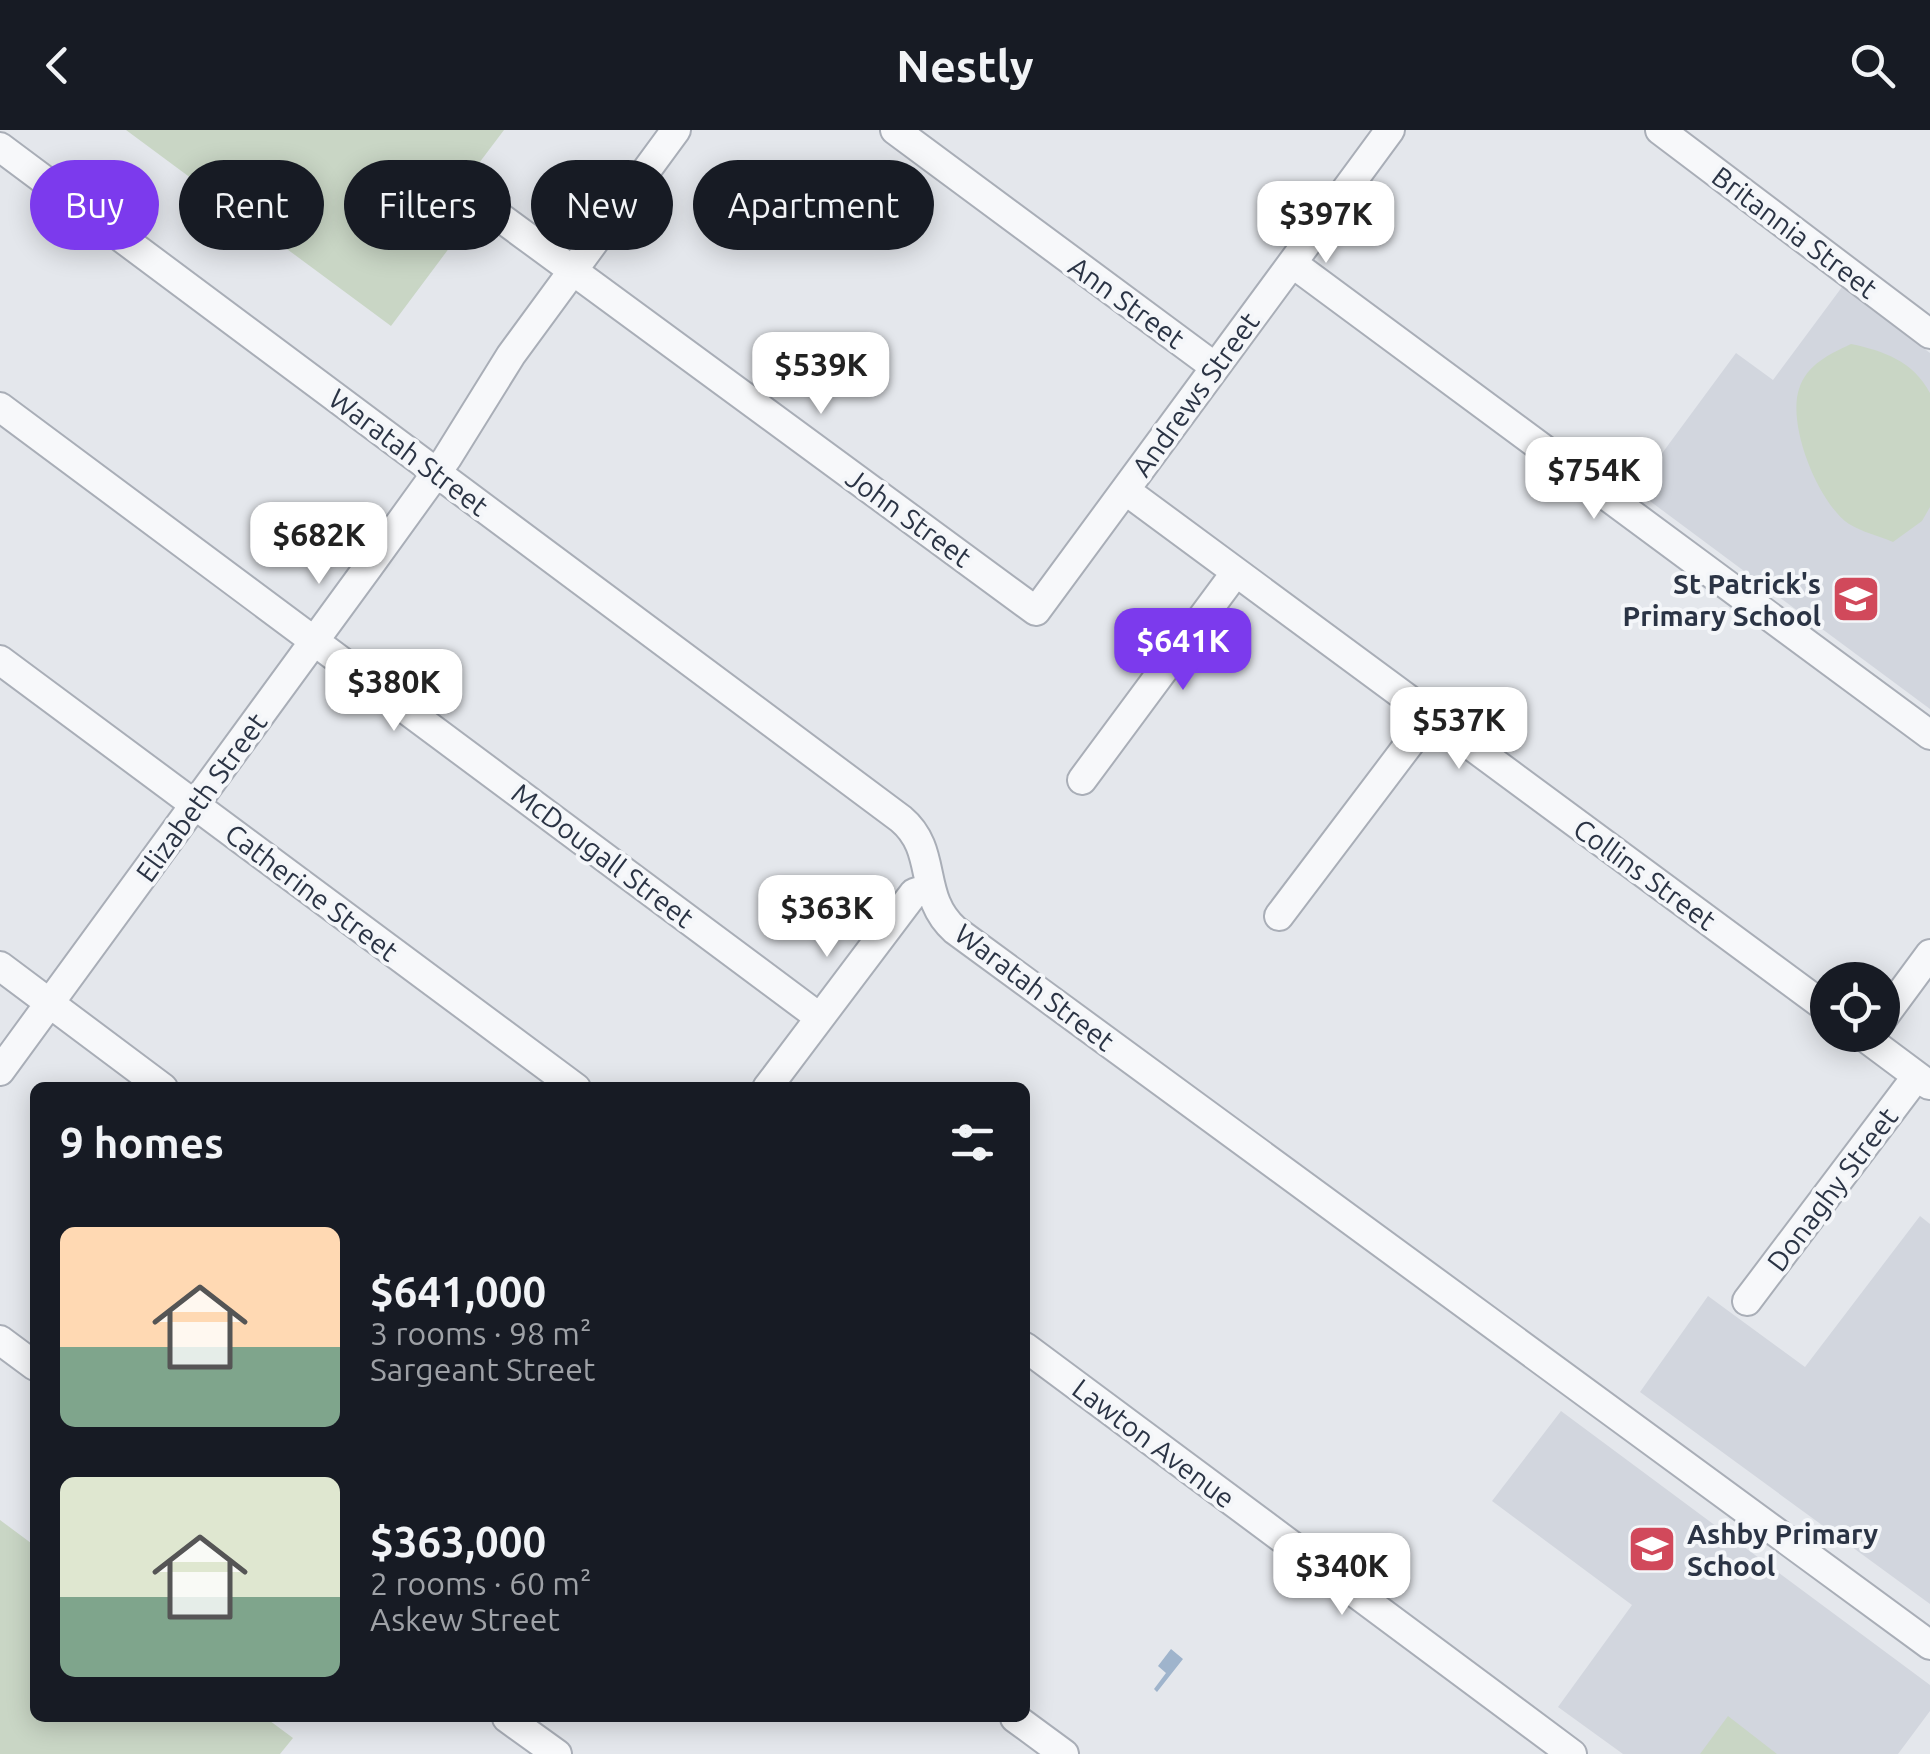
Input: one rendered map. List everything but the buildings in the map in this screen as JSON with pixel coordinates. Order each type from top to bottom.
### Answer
[{"type":"street","name":"Elizabeth Street","points":[[0,1071],[316,640],[436,472],[506,362],[676,130]]},
{"type":"street","name":"Ann Street","points":[[895,130],[1215,366]]},
{"type":"street","name":"Andrews Street","points":[[1036,610],[1390,130]]},
{"type":"street","name":"Britannia Street","points":[[1660,130],[1930,334]]},
{"type":"street","name":"Waratah Street","points":[[0,146],[914,831],[922,845],[938,915],[971,942],[1930,1644]]},
{"type":"street","name":"John Street","points":[[511,225],[1036,610]]},
{"type":"street","points":[[1292,263],[1930,735]]},
{"type":"street","name":"McDougall Street","points":[[0,407],[819,1018]]},
{"type":"street","name":"Collins Street","points":[[1125,490],[1810,996]]},
{"type":"street","points":[[1082,780],[1236,572]]},
{"type":"street","name":"Catherine Street","points":[[0,660],[568,1082]]},
{"type":"street","points":[[1279,916],[1431,716]]},
{"type":"street","points":[[771,1082],[914,893],[929,888]]},
{"type":"street","points":[[1900,994],[1930,954]]},
{"type":"street","points":[[0,966],[156,1082]]},
{"type":"street","points":[[1893,1052],[1924,1081]]},
{"type":"street","name":"Donaghy Street","points":[[1747,1301],[1924,1081]]},
{"type":"street","points":[[0,1340],[30,1362]]},
{"type":"street","name":"Lawton Avenue","points":[[1030,1351],[1572,1754]]},
{"type":"street","points":[[512,1722],[556,1754]]},
{"type":"street","points":[[1020,1722],[1064,1754]]},
{"type":"shaded area","name":"St Patrick's Primary School","points":[[1842,287],[1930,353],[1930,709],[1635,490],[1736,353],[1773,380]]},
{"type":"shaded area","points":[[1920,1216],[1930,1224],[1930,1604],[1640,1392],[1708,1296],[1805,1367]]},
{"type":"shaded area","name":"Ashby Primary School","points":[[1561,1411],[1930,1685],[1930,1711],[1898,1754],[1623,1754],[1558,1707],[1632,1605],[1492,1501]]},
{"type":"green space","points":[[126,130],[504,130],[481,160],[344,160],[344,250],[448,250],[391,326],[288,250],[324,250],[324,160],[179,160],[179,169]]},
{"type":"green space","points":[[1851,344],[1897,359],[1915,373],[1930,393],[1930,507],[1922,521],[1893,542],[1854,527],[1837,514],[1816,482],[1801,442],[1796,404],[1803,380],[1820,361]]},
{"type":"green space","points":[[0,1520],[30,1542],[30,1722],[271,1722],[293,1738],[280,1754],[0,1754]]},
{"type":"green space","points":[[1728,1716],[1777,1754],[1700,1754]]},
{"type":"water","points":[[1171,1649],[1183,1659],[1157,1692],[1154,1689],[1166,1673],[1158,1666]]},
{"type":"place","name":"St Patrick's Primary School","points":[[1856,599]]},
{"type":"place","name":"Ashby Primary School","points":[[1652,1549]]}]
